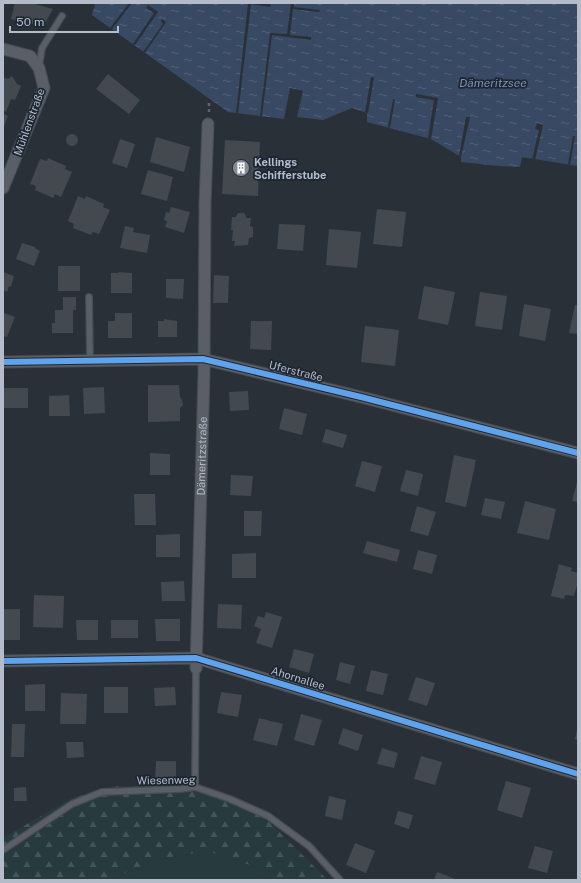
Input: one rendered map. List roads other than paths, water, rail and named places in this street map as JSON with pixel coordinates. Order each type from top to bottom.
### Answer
[{"type":"street","name":"Mühlenstraße","points":[[3,49],[30,56],[39,68],[44,88],[3,188]]},
{"type":"street","name":"Dämeritzstraße","points":[[196,663],[205,203],[208,124]]},
{"type":"street","name":"Uferstraße","points":[[3,362],[203,359],[578,453]]},
{"type":"street","name":"Ahornallee","points":[[3,661],[196,663],[578,774]]},
{"type":"lane","points":[[39,68],[42,48],[62,16]]},
{"type":"lane","points":[[89,297],[90,361]]},
{"type":"lane","name":"Dämeritzstraße","points":[[195,787],[196,663]]},
{"type":"lane","name":"Wiesenweg","points":[[3,850],[72,804],[102,792],[181,789],[195,787],[230,799],[268,816],[309,846],[340,880]]},
{"type":"water","name":"Dämeritzsee","points":[[93,3],[578,3],[578,166],[522,157],[520,167],[461,162],[461,157],[431,139],[367,122],[367,113],[352,108],[323,120],[297,117],[303,91],[290,88],[284,119],[228,112],[92,15],[95,5]]},
{"type":"place","name":"Kellings Schifferstube","points":[[241,168]]}]
